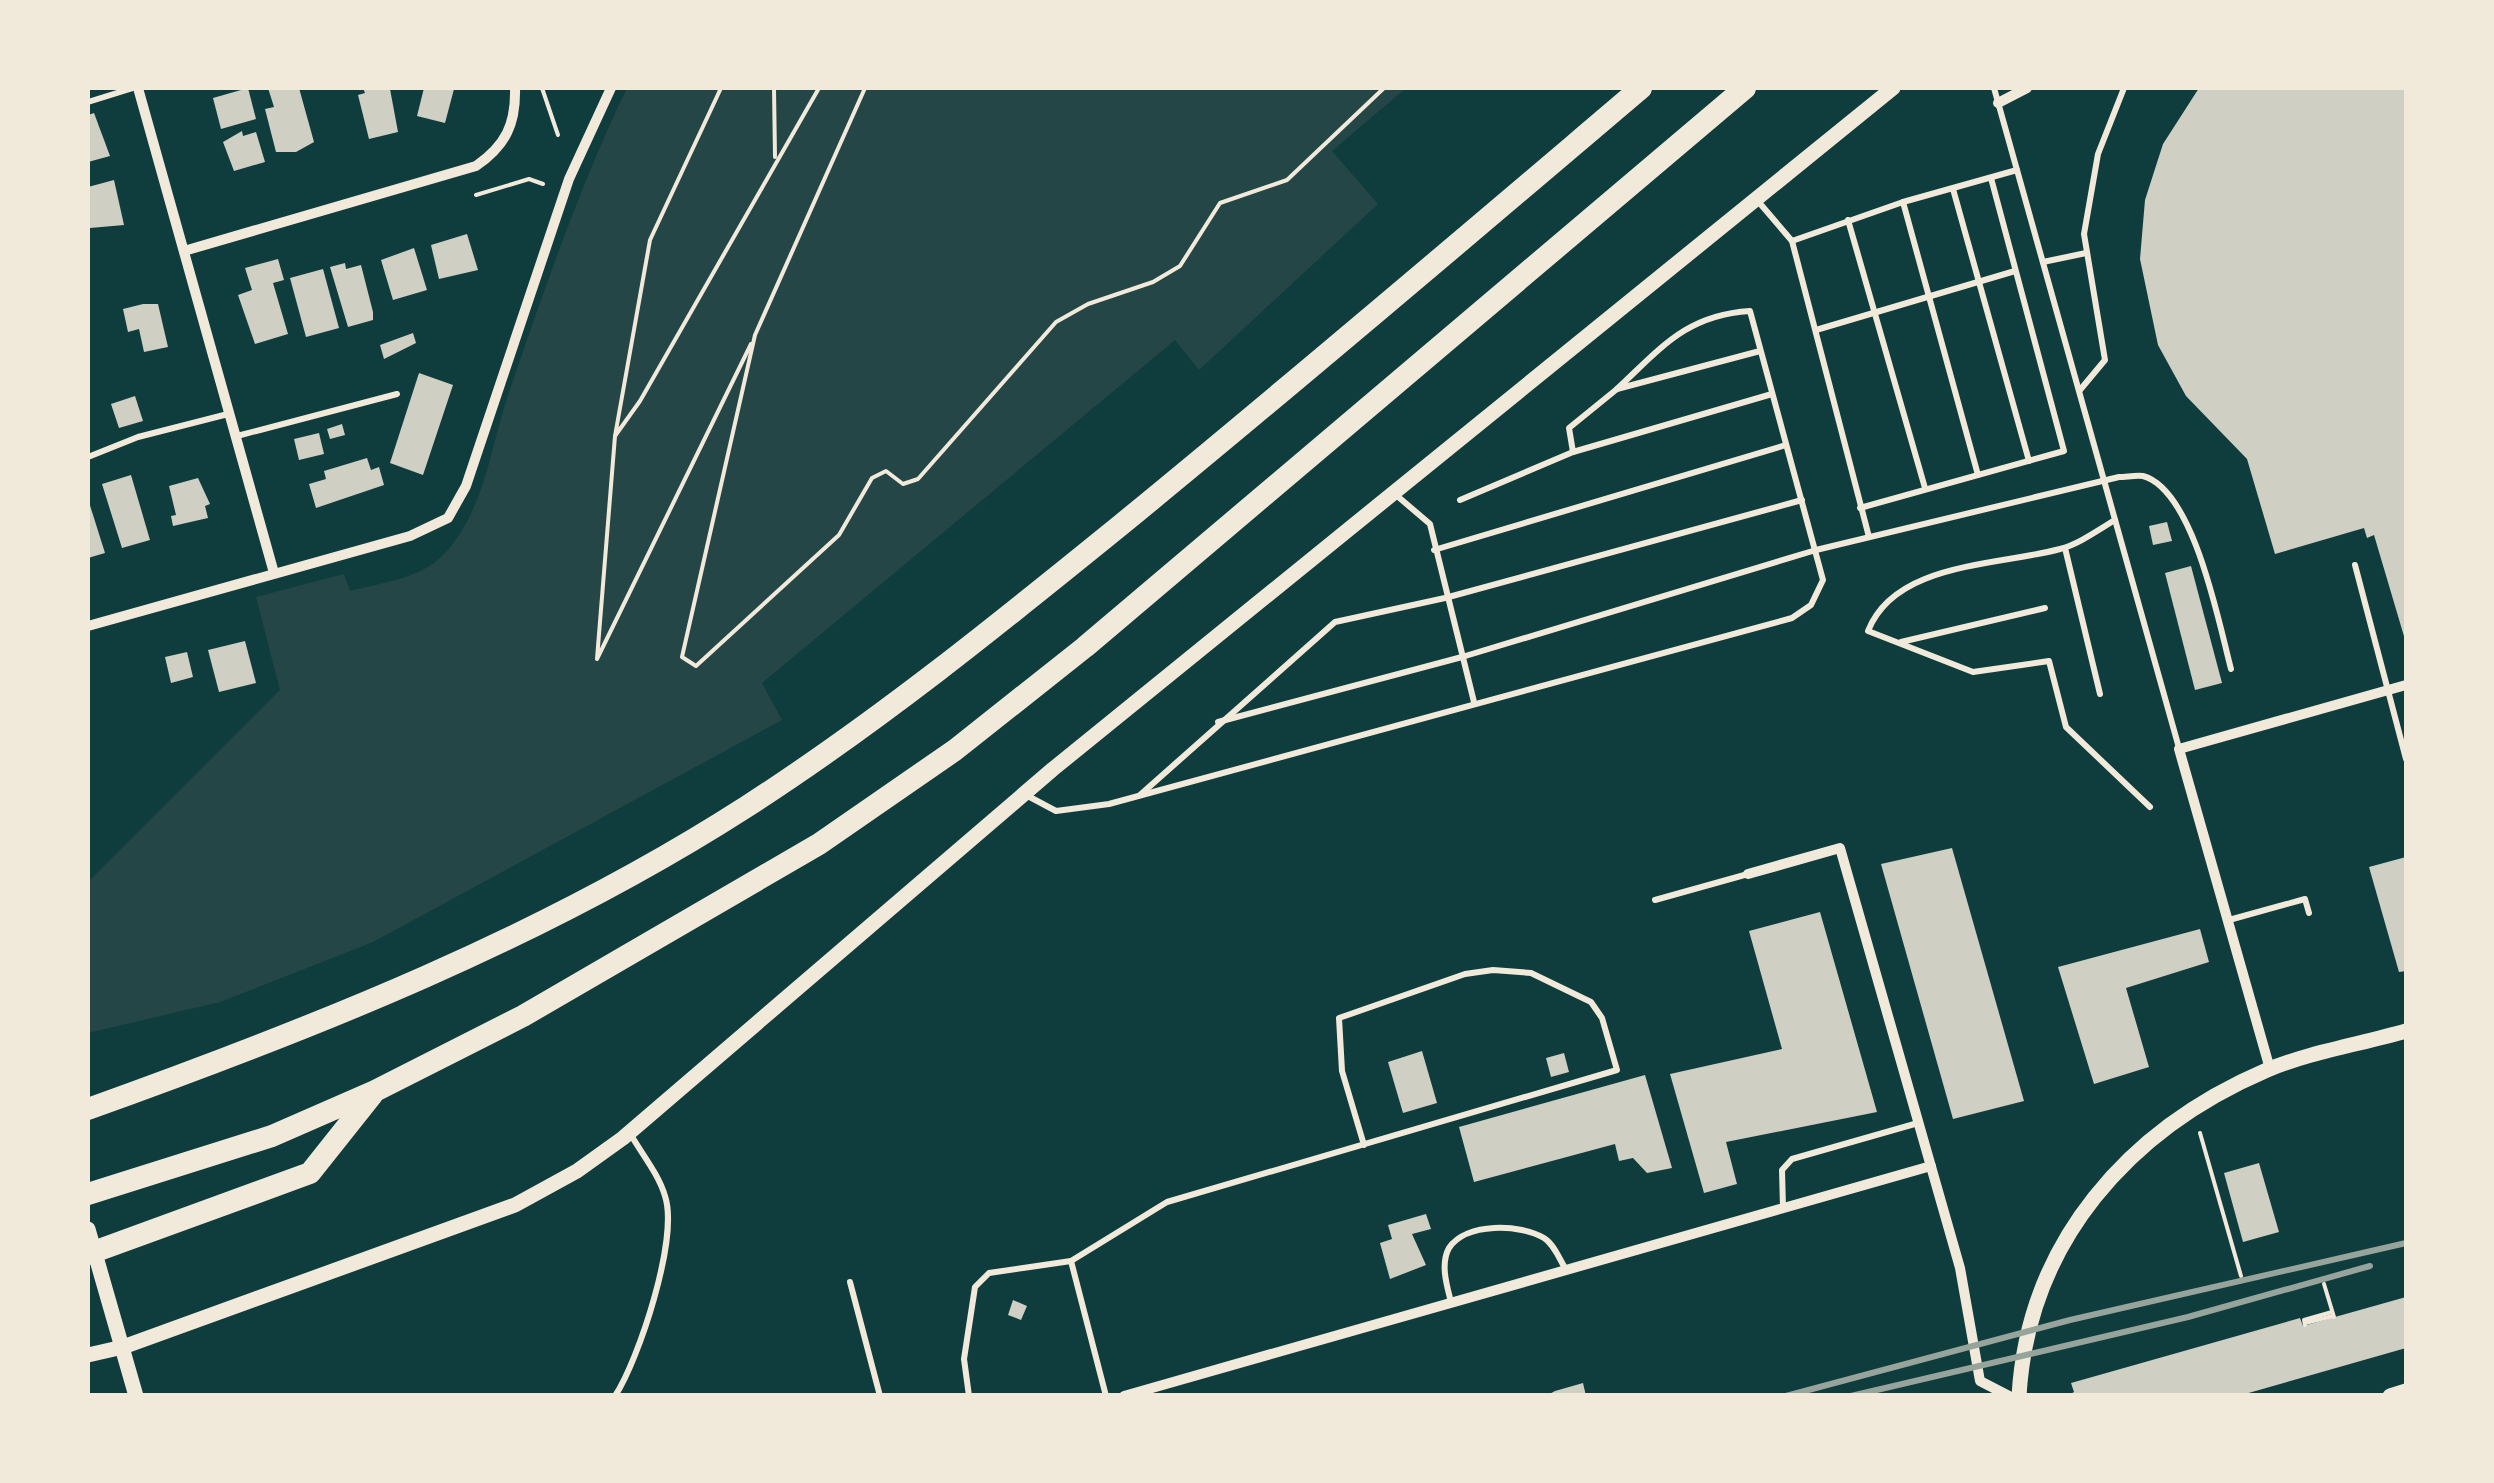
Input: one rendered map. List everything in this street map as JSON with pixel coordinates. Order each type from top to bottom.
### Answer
[{"type":"highway","points":[[1264,408],[1620,88]]},
{"type":"highway","points":[[88,1109],[424,979],[618,880],[743,809],[885,712],[1264,408],[1641,88]]},
{"type":"highway","points":[[88,1194],[272,1136],[375,1091],[524,1016],[820,844],[955,750],[1100,634],[1744,88]]},
{"type":"highway","points":[[88,1254],[310,1173],[375,1091]]},
{"type":"street","points":[[135,88],[274,572]]},
{"type":"street","points":[[184,251],[452,176],[490,156],[511,130],[515,88]]},
{"type":"street","points":[[88,626],[410,536],[448,518],[479,454],[569,179],[611,88]]},
{"type":"street","points":[[88,1355],[123,1347],[515,1205],[577,1172],[629,1132],[1024,794],[1893,88]]},
{"type":"street","points":[[1998,103],[2027,88]]},
{"type":"street","points":[[2270,1068],[2179,749],[2406,685]]},
{"type":"street","points":[[1748,874],[1840,848],[1960,1268],[1980,1381],[2008,1396]]},
{"type":"street","points":[[2019,1396],[2030,1320],[2047,1271],[2084,1207],[2144,1143],[2185,1112],[2270,1068],[2406,1031]]},
{"type":"street","points":[[1124,1396],[1931,1166]]},
{"type":"street","points":[[88,1229],[136,1396]]},
{"type":"street","points":[[2390,1396],[2406,1391]]},
{"type":"lane","points":[[88,102],[135,88]]},
{"type":"lane","points":[[1994,88],[2179,749]]},
{"type":"lane","points":[[2079,391],[2105,360],[2086,253],[2086,214],[2098,154],[2124,88]]},
{"type":"lane","points":[[1792,241],[1903,202],[2018,170]]},
{"type":"lane","points":[[1860,508],[2064,451],[1991,178]]},
{"type":"lane","points":[[1953,188],[2029,461]]},
{"type":"lane","points":[[1756,200],[1792,241],[1869,537]]},
{"type":"lane","points":[[1903,202],[1978,474]]},
{"type":"lane","points":[[1848,220],[1925,488]]},
{"type":"lane","points":[[2043,262],[2086,253]]},
{"type":"lane","points":[[1816,330],[2015,271]]},
{"type":"lane","points":[[1024,794],[1056,811],[1139,796],[1792,618],[1811,605],[1822,580],[1816,550],[1750,311],[1724,313],[1689,324],[1569,428],[1573,452]]},
{"type":"lane","points":[[1617,389],[1760,351]]},
{"type":"lane","points":[[236,436],[397,394]]},
{"type":"lane","points":[[1460,500],[1573,452],[1772,394]]},
{"type":"lane","points":[[88,457],[138,437],[229,414]]},
{"type":"lane","points":[[1434,550],[1786,445]]},
{"type":"lane","points":[[1218,722],[1462,658],[1816,550],[2104,480],[2143,476],[2187,524],[2201,554],[2231,669]]},
{"type":"lane","points":[[1396,494],[1430,524],[1445,598],[1474,702]]},
{"type":"lane","points":[[1139,796],[1334,622],[1445,598],[1802,500]]},
{"type":"lane","points":[[2115,520],[2066,548],[1920,580],[1878,606],[1868,631],[1973,672],[2049,661],[2066,727],[2150,807]]},
{"type":"lane","points":[[2066,548],[2100,694]]},
{"type":"lane","points":[[2355,565],[2406,758]]},
{"type":"lane","points":[[1900,642],[2045,608]]},
{"type":"lane","points":[[1655,900],[1748,874]]},
{"type":"lane","points":[[2228,920],[2305,899],[2309,913]]},
{"type":"lane","points":[[969,1396],[964,1358],[975,1287],[988,1273],[1071,1262],[1154,1207],[1364,1145],[1616,1070],[1602,1018],[1592,1002],[1531,973],[1492,970],[1465,974],[1338,1018],[1342,1070],[1364,1145]]},
{"type":"lane","points":[[1783,1208],[1782,1170],[1792,1159],[1919,1122]]},
{"type":"lane","points":[[615,1396],[640,1343],[669,1229],[665,1196],[629,1132]]},
{"type":"lane","points":[[1450,1302],[1444,1264],[1450,1248],[1463,1236],[1503,1227],[1527,1230],[1548,1239],[1566,1270]]},
{"type":"lane","points":[[1071,1262],[1106,1396]]},
{"type":"lane","points":[[850,1282],[880,1396]]},
{"type":"path","points":[[542,88],[558,135]]},
{"type":"path","points":[[722,88],[650,240],[615,436],[598,659],[755,335],[865,88]]},
{"type":"path","points":[[774,88],[775,162]]},
{"type":"path","points":[[615,436],[819,88]]},
{"type":"path","points":[[755,335],[682,657],[696,666],[839,535],[872,478],[886,471],[904,484],[918,479],[1043,335],[1088,304],[1153,282],[1180,266],[1220,203],[1286,180],[1384,88]]},
{"type":"path","points":[[476,194],[529,179],[543,184]]},
{"type":"path","points":[[2200,1133],[2241,1276]]},
{"type":"path","points":[[2305,1324],[2304,1320],[2333,1315],[2324,1284]]},
{"type":"shaded area","points":[[627,88],[1406,88],[1332,151],[1378,204],[1199,370],[1175,340],[762,683],[782,720],[373,942],[220,1002],[88,1033],[88,882],[280,690],[256,597],[344,574],[350,591],[411,575],[442,556],[468,521],[563,240]]},
{"type":"building","points":[[248,88],[256,119],[221,129],[213,98]]},
{"type":"building","points":[[268,88],[299,88],[314,142],[296,152],[276,152],[265,109],[274,107]]},
{"type":"building","points":[[363,88],[390,89],[398,132],[369,139],[358,95],[365,93]]},
{"type":"building","points":[[424,88],[454,89],[445,123],[417,116]]},
{"type":"building","points":[[2199,88],[2406,88],[2406,643],[2374,535],[2367,538],[2364,528],[2275,554],[2247,459],[2186,396],[2158,345],[2140,259],[2145,200],[2163,144]]},
{"type":"building","points":[[94,113],[110,156],[88,162],[88,115]]},
{"type":"building","points":[[242,131],[243,136],[256,132],[265,162],[234,171],[223,142]]},
{"type":"building","points":[[114,180],[124,225],[90,228],[88,187]]},
{"type":"building","points":[[467,234],[478,270],[439,279],[431,245]]},
{"type":"building","points":[[414,248],[427,290],[393,300],[381,260]]},
{"type":"building","points":[[278,259],[284,280],[273,283],[288,334],[255,344],[238,295],[252,290],[245,268]]},
{"type":"building","points":[[345,263],[346,269],[361,265],[373,312],[373,320],[348,327],[330,267]]},
{"type":"building","points":[[323,269],[339,328],[306,337],[290,278]]},
{"type":"building","points":[[158,304],[168,347],[144,352],[139,329],[128,332],[123,309]]},
{"type":"building","points":[[413,333],[416,343],[384,359],[380,345]]},
{"type":"building","points":[[419,373],[453,385],[423,475],[390,463]]},
{"type":"building","points":[[135,396],[143,421],[119,428],[111,404]]},
{"type":"building","points":[[342,424],[345,435],[330,439],[327,429]]},
{"type":"building","points":[[319,433],[324,454],[299,460],[294,439]]},
{"type":"building","points":[[367,458],[371,470],[379,467],[384,485],[316,508],[309,484],[326,479],[324,471]]},
{"type":"building","points":[[131,475],[150,540],[122,548],[102,484]]},
{"type":"building","points":[[198,478],[210,504],[205,506],[208,518],[173,526],[171,516],[176,515],[169,486]]},
{"type":"building","points":[[88,499],[105,553],[88,558]]},
{"type":"building","points":[[2167,522],[2172,541],[2153,545],[2149,526]]},
{"type":"building","points":[[2191,566],[2222,683],[2195,690],[2165,573]]},
{"type":"building","points":[[245,641],[256,683],[219,692],[208,650]]},
{"type":"building","points":[[187,652],[193,677],[171,683],[165,657]]},
{"type":"building","points":[[1952,848],[2024,1101],[1953,1119],[1881,864]]},
{"type":"building","points":[[2406,857],[2406,971],[2399,972],[2369,867]]},
{"type":"building","points":[[1820,912],[1877,1112],[1726,1142],[1737,1184],[1704,1193],[1670,1074],[1782,1049],[1749,931]]},
{"type":"building","points":[[2200,929],[2209,962],[2126,988],[2149,1067],[2094,1084],[2058,967]]},
{"type":"building","points":[[1422,1051],[1437,1103],[1403,1113],[1388,1062]]},
{"type":"building","points":[[1564,1053],[1569,1072],[1551,1077],[1546,1058]]},
{"type":"building","points":[[1645,1075],[1672,1168],[1647,1173],[1633,1158],[1619,1161],[1615,1144],[1474,1182],[1459,1127]]},
{"type":"building","points":[[2259,1163],[2279,1232],[2243,1242],[2224,1173]]},
{"type":"building","points":[[1426,1214],[1431,1229],[1412,1234],[1426,1265],[1390,1279],[1380,1243],[1392,1239],[1388,1225]]},
{"type":"building","points":[[2406,1297],[2406,1348],[2238,1396],[2067,1396],[2074,1392],[2071,1383],[2300,1318],[2303,1326]]},
{"type":"building","points":[[1013,1300],[1027,1306],[1021,1320],[1008,1315]]},
{"type":"building","points":[[1583,1383],[1586,1396],[1546,1396],[1555,1391]]},
{"type":"railway","points":[[1786,1396],[2070,1320],[2406,1243]]},
{"type":"railway","points":[[1851,1396],[2188,1317],[2370,1266]]}]
